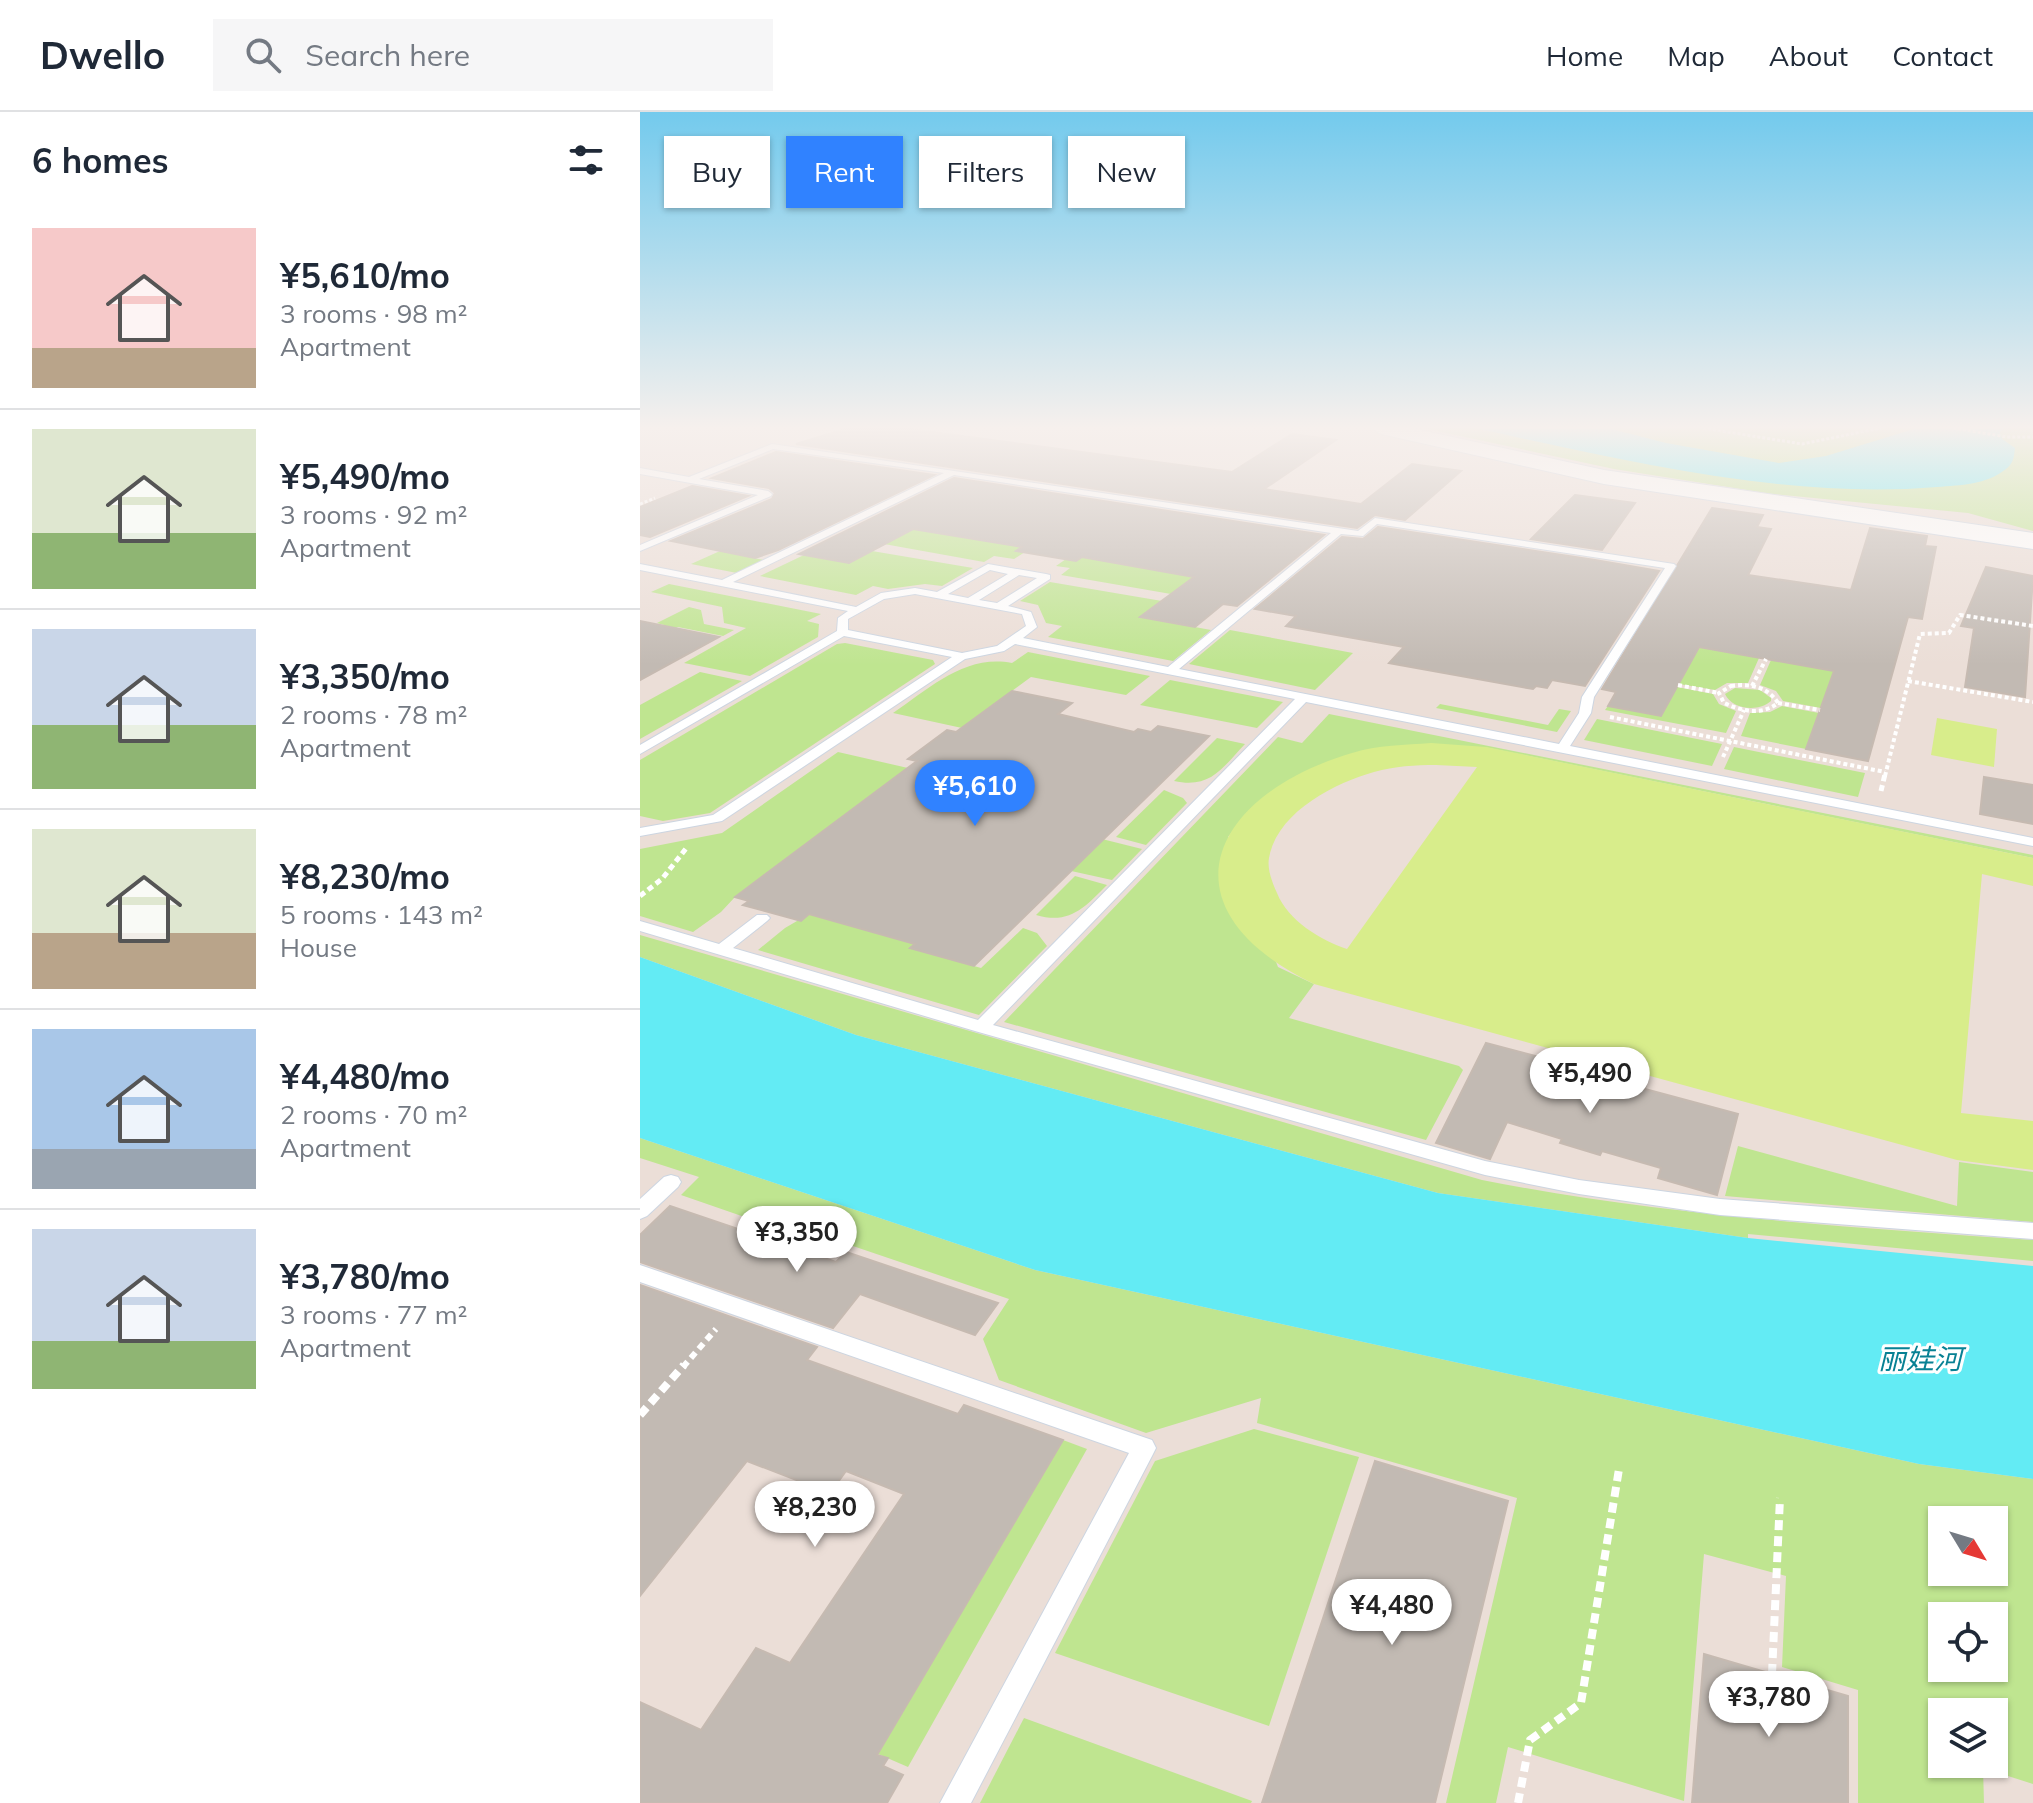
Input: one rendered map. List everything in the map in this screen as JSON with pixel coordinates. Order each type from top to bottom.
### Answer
[{"type":"street","points":[[1805,507],[2033,541]]},
{"type":"lane","points":[[640,548],[737,507]]},
{"type":"lane","points":[[724,583],[881,507]]},
{"type":"lane","points":[[1181,507],[1360,534],[1375,521],[1671,566],[1588,697],[1585,713],[1563,748]]},
{"type":"lane","points":[[1170,671],[1339,531]]},
{"type":"lane","points":[[640,567],[858,610]]},
{"type":"lane","points":[[938,596],[988,567],[1046,577],[999,607]]},
{"type":"lane","points":[[970,601],[1018,572]]},
{"type":"lane","points":[[640,750],[842,632],[962,656],[1000,649],[1032,627],[1026,612],[915,591],[881,596],[843,618],[842,632]]},
{"type":"lane","points":[[1014,640],[2033,842]]},
{"type":"lane","points":[[640,832],[717,818],[962,656]]},
{"type":"lane","points":[[981,1027],[1304,697]]},
{"type":"lane","points":[[721,950],[762,918]]},
{"type":"lane","points":[[640,926],[981,1027],[1485,1168],[1579,1187],[1720,1207],[2033,1231]]},
{"type":"lane","points":[[640,1211],[671,1182]]},
{"type":"lane","points":[[640,1273],[1144,1448],[955,1803]]},
{"type":"path","points":[[1876,812],[1920,634],[1949,633],[1960,615],[2033,626]]},
{"type":"path","points":[[1752,686],[1766,659]]},
{"type":"path","points":[[1908,681],[2033,702]]},
{"type":"path","points":[[1678,685],[1719,693],[1731,686],[1752,686],[1772,693],[1778,703]]},
{"type":"path","points":[[1719,693],[1724,703],[1744,710],[1766,710],[1778,703],[1820,710]]},
{"type":"path","points":[[1714,778],[1744,710]]},
{"type":"path","points":[[1585,713],[1885,772]]},
{"type":"path","points":[[640,896],[662,879],[693,838],[717,818]]},
{"type":"path","points":[[640,1415],[736,1308]]},
{"type":"path","points":[[1518,1803],[1530,1740],[1581,1703],[1619,1469]]},
{"type":"path","points":[[1772,1674],[1780,1498]]},
{"type":"green space","points":[[1905,507],[2033,507],[2033,531],[1968,513]]},
{"type":"green space","points":[[920,525],[936,533],[1022,547],[1018,551],[1025,552],[1014,559],[994,556],[984,562],[884,544]]},
{"type":"green space","points":[[720,551],[764,560],[737,573],[691,564]]},
{"type":"green space","points":[[872,551],[973,568],[942,586],[925,584],[888,589],[873,586],[856,595],[760,576],[804,555]]},
{"type":"green space","points":[[1082,557],[1181,574],[1201,571],[1171,594],[1061,575],[1070,568],[1056,566],[1066,559],[1076,561]]},
{"type":"green space","points":[[1050,582],[1162,601],[1141,617],[1211,630],[1173,661],[1048,637],[1062,626],[1046,623],[1038,605],[1020,601]]},
{"type":"green space","points":[[669,584],[821,614],[807,621],[819,624],[818,637],[750,676],[684,663],[746,628],[724,623],[722,607],[651,592]]},
{"type":"green space","points":[[689,607],[701,610],[704,624],[734,630],[723,636],[678,627],[640,647],[640,638],[664,625],[657,623]]},
{"type":"green space","points":[[1230,630],[1353,653],[1315,690],[1189,664]]},
{"type":"green space","points":[[837,644],[933,660],[935,664],[710,813],[663,821],[640,816],[640,760]]},
{"type":"green space","points":[[1699,647],[1759,658],[1748,683],[1727,683],[1715,690],[1679,684]]},
{"type":"green space","points":[[1028,652],[1150,676],[1126,695],[1031,677],[962,728],[893,713],[963,668],[995,662],[1012,663]]},
{"type":"green space","points":[[1771,660],[1834,671],[1821,708],[1783,701],[1776,691],[1760,685]]},
{"type":"green space","points":[[700,672],[742,681],[640,739],[640,705]]},
{"type":"green space","points":[[1170,680],[1283,702],[1257,728],[1140,705]]},
{"type":"green space","points":[[1677,687],[1713,694],[1719,704],[1736,711],[1726,733],[1605,710],[1608,706],[1661,716]]},
{"type":"green space","points":[[1735,688],[1760,690],[1771,701],[1760,707],[1739,706],[1725,694]]},
{"type":"green space","points":[[1440,704],[1548,725],[1559,709],[1571,711],[1557,732],[1436,708]]},
{"type":"green space","points":[[1782,706],[1819,713],[1806,749],[1741,736],[1750,713],[1770,712]]},
{"type":"green space","points":[[1329,714],[2033,855],[2033,858],[1484,747],[1274,791],[1248,812],[1228,837],[1278,967],[1314,984],[1289,1018],[1459,1066],[1463,1070],[1426,1140],[1004,1022],[1278,737],[1302,743]]},
{"type":"green space","points":[[1937,718],[1997,729],[1994,767],[1931,755]]},
{"type":"green space","points":[[1597,719],[1722,744],[1712,766],[1584,740]]},
{"type":"green space","points":[[1217,738],[1245,744],[1207,779],[1187,783],[1174,781]]},
{"type":"green space","points":[[1431,743],[1486,747],[2033,858],[2033,886],[1982,874],[1961,1113],[2033,1121],[2033,1170],[1957,1160],[1314,984],[1265,954],[1234,922],[1220,889],[1221,856],[1236,825],[1264,796],[1303,772],[1362,750]],"holes":[[[1420,765],[1477,767],[1347,949],[1306,928],[1282,903],[1270,876],[1269,858],[1283,827],[1310,802],[1342,784],[1382,770]]]},
{"type":"green space","points":[[1734,747],[1865,773],[1858,797],[1724,769]]},
{"type":"green space","points":[[838,752],[908,768],[693,932],[640,916],[640,849],[722,833]]},
{"type":"green space","points":[[1164,790],[1187,803],[1146,845],[1116,837]]},
{"type":"green space","points":[[1086,835],[1142,849],[1112,880],[1053,867]]},
{"type":"green space","points":[[1075,876],[1107,885],[1084,907],[1068,916],[1036,915]]},
{"type":"green space","points":[[809,914],[915,944],[911,948],[981,968],[1023,928],[1037,933],[1047,946],[979,1015],[758,950],[785,928]]},
{"type":"green space","points":[[640,935],[1482,1180],[1688,1211],[1825,1225],[2033,1240],[2033,1261],[1748,1234],[1748,1238],[1438,1193],[856,1035],[640,957]]},
{"type":"green space","points":[[640,1138],[1035,1270],[1919,1464],[2033,1479],[2033,1784],[2008,1776],[2008,1698],[1928,1698],[1928,1778],[1983,1778],[1984,1803],[1858,1803],[1858,1690],[1782,1667],[1786,1576],[1704,1554],[1684,1801],[1508,1747],[1496,1803],[1446,1803],[1517,1498],[1257,1423],[1261,1398],[1146,1433],[999,1380],[983,1339],[1009,1299],[847,1244],[819,1243],[681,1195],[699,1177],[640,1158]]},
{"type":"green space","points":[[1738,1146],[1957,1206],[1959,1162],[2033,1172],[2033,1222],[1725,1196]]},
{"type":"green space","points":[[1254,1429],[1359,1457],[1269,1726],[1055,1653],[1155,1461]]},
{"type":"green space","points":[[1063,1440],[1087,1449],[908,1767],[878,1754]]},
{"type":"green space","points":[[1024,1718],[1252,1801],[980,1803]]},
{"type":"water","name":"丽娃河","points":[[640,957],[856,1035],[1438,1193],[1748,1238],[2033,1266],[2033,1479],[1919,1464],[1035,1270],[640,1138]]},
{"type":"building","points":[[640,507],[722,507],[650,537],[640,535]]},
{"type":"building","points":[[753,507],[868,507],[755,558],[671,541]]},
{"type":"building","points":[[895,507],[1142,507],[1324,535],[1237,606],[1223,604],[1195,627],[1140,617],[1194,577],[1082,557],[1076,561],[1016,551],[1022,547],[913,529],[849,563],[799,554]]},
{"type":"building","points":[[1216,507],[1420,507],[1405,520],[1375,515],[1357,528]]},
{"type":"building","points":[[1563,507],[1632,507],[1602,550],[1531,539]]},
{"type":"building","points":[[1712,508],[1763,515],[1757,527],[1771,529],[1748,575],[1851,590],[1870,528],[1927,536],[1925,546],[1936,547],[1922,619],[1908,617],[1868,761],[1806,749],[1834,671],[1699,647],[1661,716],[1608,706],[1616,692],[1602,689]]},
{"type":"building","points":[[1378,527],[1659,571],[1585,686],[1552,680],[1547,688],[1536,686],[1533,689],[1389,663],[1404,647],[1286,626],[1296,616],[1255,609],[1342,537],[1363,539]]},
{"type":"building","points":[[1986,567],[2033,576],[2025,697],[1965,687],[1974,628],[1961,626]]},
{"type":"building","points":[[640,621],[719,637],[640,680]]},
{"type":"building","points":[[1012,691],[1072,703],[1058,714],[1134,732],[1138,729],[1151,732],[1158,726],[1209,736],[974,966],[910,948],[915,944],[809,914],[801,921],[743,905],[749,901],[735,897],[917,761],[908,759],[947,730],[956,732]]},
{"type":"building","points":[[1984,777],[2033,785],[2033,824],[1980,814]]},
{"type":"building","points":[[1486,1043],[1570,1065],[1577,1058],[1647,1077],[1645,1089],[1738,1114],[1717,1195],[1658,1178],[1661,1168],[1602,1151],[1600,1155],[1507,1122],[1490,1159],[1436,1143]]},
{"type":"building","points":[[670,1206],[836,1262],[846,1252],[998,1303],[975,1335],[860,1294],[833,1328],[640,1262],[640,1235]]},
{"type":"building","points":[[640,1285],[817,1347],[807,1360],[958,1414],[964,1405],[1063,1440],[877,1755],[888,1758],[883,1766],[903,1775],[887,1803],[640,1803],[640,1702],[701,1730],[756,1648],[790,1663],[904,1494],[846,1471],[830,1493],[747,1461],[640,1596]]},
{"type":"building","points":[[1375,1461],[1508,1501],[1435,1803],[1262,1803]]},
{"type":"building","points":[[1704,1654],[1848,1696],[1848,1803],[1692,1803]]}]
